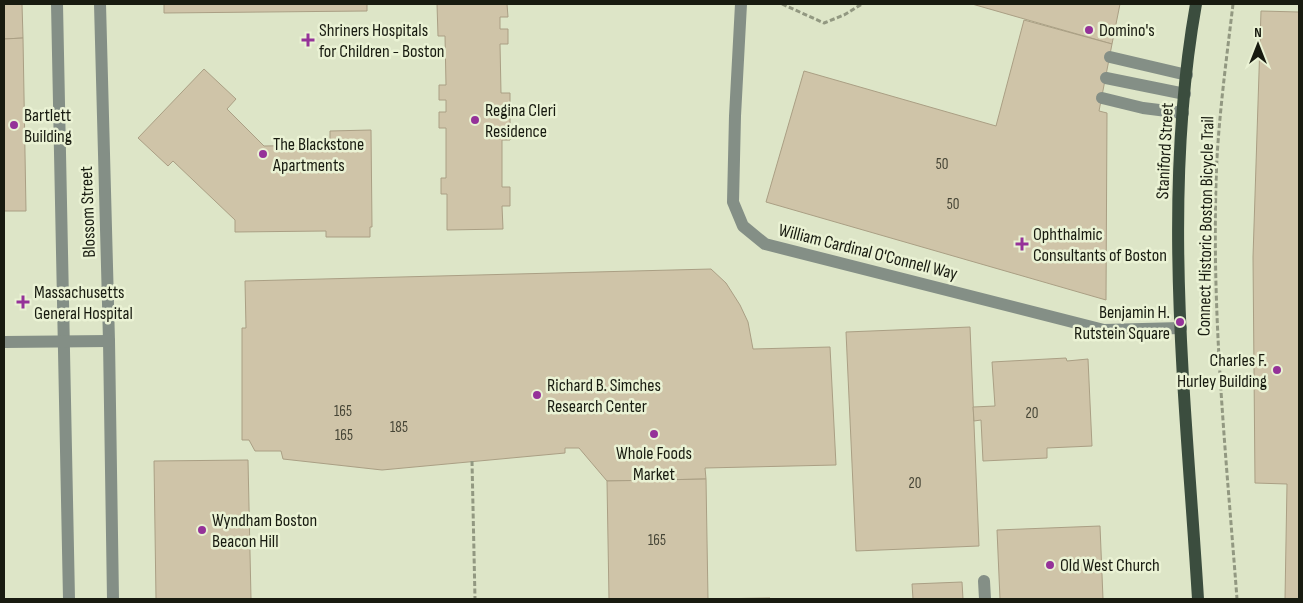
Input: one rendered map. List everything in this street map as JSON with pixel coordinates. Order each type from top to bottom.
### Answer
[{"type":"main road","name":"Staniford Street","points":[[1196,4],[1183,113],[1179,217],[1181,328],[1198,599]]},
{"type":"street","name":"Blossom Street","points":[[57,4],[70,599]]},
{"type":"street","name":"Blossom Street","points":[[100,4],[109,341],[113,599]]},
{"type":"street","name":"William Cardinal O'Connell Way","points":[[741,4],[734,135],[733,202],[743,226],[765,244],[1104,330],[1181,328]]},
{"type":"street","points":[[1110,57],[1187,75]]},
{"type":"street","points":[[1106,78],[1185,94]]},
{"type":"street","points":[[1102,98],[1143,108],[1183,113]]},
{"type":"street","points":[[4,342],[109,341]]},
{"type":"street","points":[[984,581],[985,599]]},
{"type":"path","points":[[782,4],[824,23],[844,15],[862,4]]},
{"type":"path","name":"Connect Historic Boston Bicycle Trail","points":[[1233,4],[1217,158],[1216,272],[1218,349],[1237,599]]},
{"type":"path","points":[[472,461],[475,599]]},
{"type":"building","points":[[4,4],[22,4],[23,38],[4,39]]},
{"type":"building","points":[[164,4],[367,4],[367,11],[164,13]]},
{"type":"building","name":"Regina Cleri Residence","points":[[437,4],[507,4],[508,17],[500,17],[500,29],[508,29],[508,44],[500,44],[501,93],[510,93],[510,140],[502,140],[502,187],[510,187],[510,206],[502,206],[503,229],[447,230],[447,194],[441,194],[441,178],[446,178],[446,128],[439,128],[439,112],[446,112],[446,100],[439,100],[439,85],[446,85],[445,36],[438,36]]},
{"type":"building","points":[[972,4],[1120,4],[1112,44]]},
{"type":"building","name":"Charles F. Hurley Building","points":[[1261,11],[1299,12],[1299,599],[1285,599],[1287,484],[1255,483],[1253,257]]},
{"type":"building","points":[[1024,20],[1112,44],[1099,111],[1107,113],[1106,300],[766,202],[804,71],[996,126]]},
{"type":"building","name":"Bartlett Building","points":[[23,38],[26,211],[4,211],[4,39]]},
{"type":"building","name":"The Blackstone Apartments","points":[[204,69],[236,99],[227,109],[264,146],[330,145],[330,131],[371,130],[372,227],[370,227],[370,237],[326,237],[326,231],[235,232],[235,220],[173,161],[168,166],[138,138]]},
{"type":"building","name":"Richard B. Simches Research Center","points":[[711,269],[726,283],[740,305],[748,322],[753,349],[830,347],[836,465],[705,468],[706,479],[607,481],[579,448],[565,448],[565,453],[382,470],[283,459],[281,451],[255,451],[249,440],[242,440],[242,328],[246,328],[245,281]]},
{"type":"building","points":[[970,327],[979,546],[856,551],[846,332]]},
{"type":"building","points":[[1066,358],[1067,361],[1088,359],[1092,446],[1047,448],[1047,458],[983,461],[981,420],[974,421],[973,407],[995,406],[992,362]]},
{"type":"building","name":"Wyndham Boston Beacon Hill","points":[[248,460],[251,599],[156,599],[154,461]]},
{"type":"building","points":[[706,479],[708,599],[609,599],[607,481]]},
{"type":"building","name":"Old West Church","points":[[1100,526],[1103,599],[1000,599],[997,530]]},
{"type":"building","points":[[962,582],[963,599],[913,599],[912,584]]},
{"type":"building","points":[[770,598],[770,599],[708,599]]},
{"type":"place","name":"Domino's","points":[[1089,30]]},
{"type":"place","name":"Shriners Hospitals for Children - Boston","points":[[308,40]]},
{"type":"place","name":"Regina Cleri Residence","points":[[475,120]]},
{"type":"place","name":"Bartlett Building","points":[[14,125]]},
{"type":"place","name":"The Blackstone Apartments","points":[[263,154]]},
{"type":"place","name":"Ophthalmic Consultants of Boston","points":[[1022,244]]},
{"type":"place","name":"Massachusetts General Hospital","points":[[23,302]]},
{"type":"place","name":"Benjamin H. Rutstein Square","points":[[1180,322]]},
{"type":"place","name":"Charles F. Hurley Building","points":[[1277,370]]},
{"type":"place","name":"Richard B. Simches Research Center","points":[[537,395]]},
{"type":"place","name":"Whole Foods Market","points":[[654,434]]},
{"type":"place","name":"Wyndham Boston Beacon Hill","points":[[202,530]]},
{"type":"place","name":"Old West Church","points":[[1050,565]]}]
